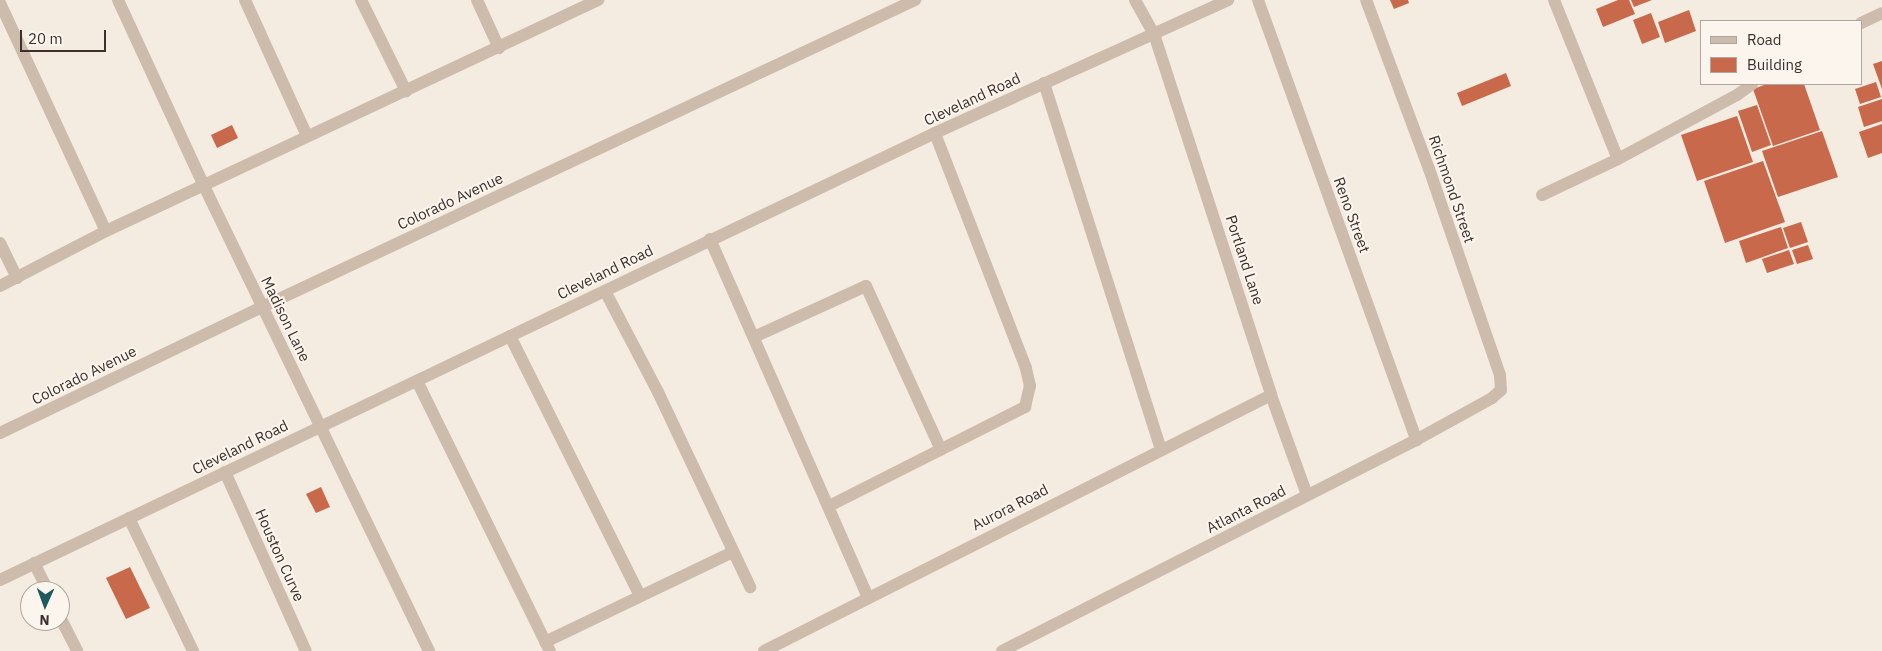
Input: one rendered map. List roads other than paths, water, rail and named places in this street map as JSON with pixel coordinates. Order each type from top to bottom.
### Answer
[{"type":"street","name":"Madison Lane","points":[[118,0],[204,186],[429,651]]},
{"type":"street","points":[[245,0],[307,136]]},
{"type":"street","points":[[361,0],[406,91]]},
{"type":"street","points":[[477,0],[499,48]]},
{"type":"street","points":[[0,286],[106,232],[598,0]]},
{"type":"street","name":"Colorado Avenue","points":[[0,433],[262,307],[915,0]]},
{"type":"street","name":"Portland Lane","points":[[1135,0],[1154,34],[1271,394],[1308,496]]},
{"type":"street","name":"Cleveland Road","points":[[0,580],[710,239],[936,133],[1228,0]]},
{"type":"street","name":"Reno Street","points":[[1258,0],[1416,440]]},
{"type":"street","name":"Richmond Street","points":[[1366,0],[1429,170],[1500,375],[1501,390]]},
{"type":"street","points":[[1554,0],[1618,159]]},
{"type":"street","points":[[0,3],[106,232]]},
{"type":"street","points":[[1862,23],[1882,13]]},
{"type":"street","points":[[1044,84],[1161,450]]},
{"type":"street","points":[[1542,195],[1618,159],[1737,95],[1751,85]]},
{"type":"street","points":[[829,506],[1025,407],[1030,386],[1026,368],[936,133]]},
{"type":"street","points":[[710,239],[868,597]]},
{"type":"street","points":[[0,243],[17,278]]},
{"type":"street","points":[[754,337],[866,286],[941,450]]},
{"type":"street","points":[[605,291],[658,392],[750,587]]},
{"type":"street","points":[[510,336],[640,596]]},
{"type":"street","points":[[417,381],[548,646],[640,596],[733,552]]},
{"type":"street","name":"Atlanta Road","points":[[1002,651],[1416,440],[1492,398],[1501,390]]},
{"type":"street","name":"Aurora Road","points":[[764,651],[1271,394]]},
{"type":"street","name":"Houston Curve","points":[[225,472],[306,651]]},
{"type":"street","points":[[129,518],[193,651]]},
{"type":"street","points":[[34,563],[43,581]]},
{"type":"street","points":[[67,631],[77,651]]}]
